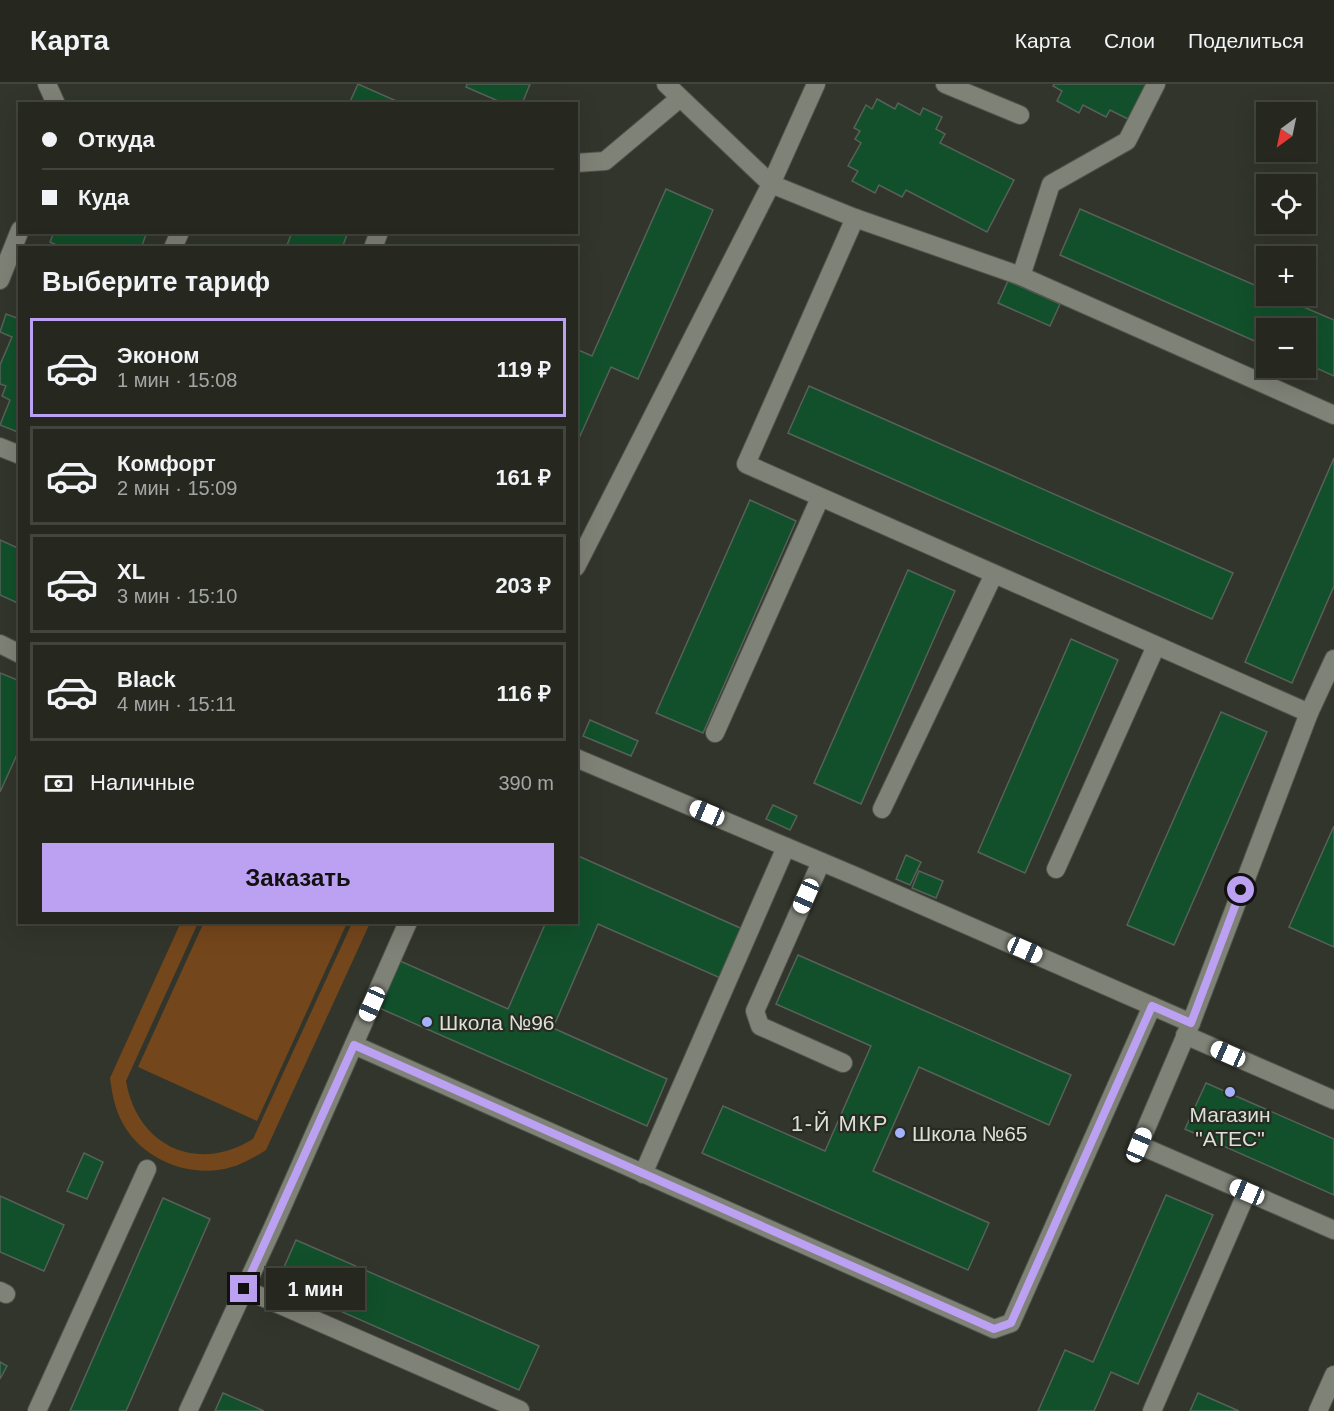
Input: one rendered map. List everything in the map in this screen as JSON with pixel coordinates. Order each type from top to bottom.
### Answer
[{"type":"lane","points":[[47,84],[55,102]]},
{"type":"lane","points":[[666,84],[771,184],[855,218],[1021,276],[1334,415]]},
{"type":"lane","points":[[578,563],[771,184],[816,84]]},
{"type":"lane","points":[[945,84],[1020,115]]},
{"type":"lane","points":[[1021,276],[1052,184],[1126,141],[1156,84]]},
{"type":"lane","points":[[578,162],[605,161],[680,98]]},
{"type":"lane","points":[[855,218],[746,465],[1309,713]]},
{"type":"lane","points":[[0,280],[18,234]]},
{"type":"lane","points":[[0,447],[18,454]]},
{"type":"lane","points":[[715,733],[820,498]]},
{"type":"lane","points":[[882,809],[994,574]]},
{"type":"lane","points":[[0,644],[18,653]]},
{"type":"lane","points":[[1056,869],[1156,646]]},
{"type":"lane","points":[[1334,659],[1309,713],[1188,1029],[1139,1145],[1334,1230]]},
{"type":"lane","points":[[578,759],[821,861],[1152,1006],[1188,1029],[1334,1100]]},
{"type":"lane","points":[[643,1174],[786,847]]},
{"type":"lane","points":[[821,861],[755,1011],[760,1026],[843,1063]]},
{"type":"lane","points":[[188,1411],[407,924]]},
{"type":"lane","points":[[354,1045],[994,1329],[1011,1323],[1152,1006]]},
{"type":"lane","points":[[37,1411],[147,1169]]},
{"type":"lane","points":[[1152,1411],[1247,1192]]},
{"type":"lane","points":[[244,1289],[520,1410]]},
{"type":"lane","points":[[1318,1411],[1334,1375]]},
{"type":"shaded area","points":[[180,924],[198,924],[126,1081],[132,1104],[143,1122],[156,1137],[173,1147],[191,1153],[211,1154],[232,1149],[253,1139],[352,924],[370,924],[266,1150],[251,1159],[224,1169],[209,1171],[178,1167],[150,1153],[138,1144],[120,1118],[110,1078]]},
{"type":"shaded area","points":[[203,924],[347,924],[257,1121],[138,1067]]},
{"type":"building","points":[[358,84],[398,102],[350,102]]},
{"type":"building","points":[[467,84],[530,84],[523,102],[500,102],[466,87]]},
{"type":"building","points":[[1054,84],[1154,84],[1128,119],[1110,110],[1106,117],[1083,105],[1079,113],[1057,101],[1062,91],[1053,86]]},
{"type":"building","points":[[877,99],[895,109],[898,103],[920,115],[923,108],[942,117],[936,129],[945,134],[940,143],[1014,180],[987,232],[906,190],[902,197],[879,185],[875,193],[852,181],[858,171],[848,166],[861,143],[855,139],[860,131],[854,128],[866,105],[872,109]]},
{"type":"building","points":[[666,189],[713,210],[638,379],[611,367],[578,441],[578,350],[592,356]]},
{"type":"building","points":[[1080,209],[1256,286],[1256,306],[1301,306],[1334,320],[1334,376],[1316,368],[1316,318],[1256,318],[1256,342],[1060,255]]},
{"type":"building","points":[[53,234],[146,234],[142,246],[59,246],[50,242]]},
{"type":"building","points":[[291,234],[347,234],[343,246],[287,246]]},
{"type":"building","points":[[1008,281],[1060,304],[1050,326],[998,303]]},
{"type":"building","points":[[6,314],[18,318],[18,432],[0,425],[10,400],[2,396],[6,386],[0,384],[0,365],[12,337],[0,332]]},
{"type":"building","points":[[809,386],[1233,573],[1212,619],[788,433]]},
{"type":"building","points":[[1334,458],[1334,586],[1292,683],[1245,662]]},
{"type":"building","points":[[750,500],[796,521],[703,733],[656,713]]},
{"type":"building","points":[[0,540],[18,548],[18,603],[0,595]]},
{"type":"building","points":[[908,570],[955,591],[861,804],[814,783]]},
{"type":"building","points":[[1071,639],[1118,660],[1025,873],[978,852]]},
{"type":"building","points":[[0,673],[18,680],[18,752],[0,792]]},
{"type":"building","points":[[1221,712],[1267,732],[1174,945],[1127,925]]},
{"type":"building","points":[[590,720],[638,741],[631,756],[583,736]]},
{"type":"building","points":[[773,805],[797,816],[790,830],[766,819]]},
{"type":"building","points":[[1334,826],[1334,947],[1289,927]]},
{"type":"building","points":[[906,855],[921,862],[910,885],[896,879]]},
{"type":"building","points":[[578,856],[747,931],[725,980],[598,924],[553,1028],[667,1079],[647,1126],[377,1007],[398,960],[508,1009],[545,924],[578,924]]},
{"type":"building","points":[[919,871],[943,881],[936,898],[912,888]]},
{"type":"building","points":[[798,955],[1071,1075],[1049,1125],[919,1067],[873,1171],[989,1223],[968,1270],[702,1153],[723,1106],[825,1151],[871,1046],[776,1004]]},
{"type":"building","points":[[1206,1083],[1334,1139],[1334,1195],[1185,1129]]},
{"type":"building","points":[[84,1153],[103,1162],[87,1199],[67,1191]]},
{"type":"building","points":[[1166,1195],[1213,1215],[1138,1384],[1111,1372],[1094,1411],[1038,1411],[1065,1350],[1093,1362]]},
{"type":"building","points":[[0,1196],[64,1225],[44,1271],[0,1252]]},
{"type":"building","points":[[163,1198],[210,1219],[126,1411],[70,1411]]},
{"type":"building","points":[[296,1240],[539,1346],[519,1390],[277,1283]]},
{"type":"building","points":[[0,1362],[7,1366],[0,1379]]},
{"type":"building","points":[[223,1393],[264,1411],[215,1411]]},
{"type":"building","points":[[1198,1393],[1239,1411],[1190,1411]]},
{"type":"place","name":"Школа №96","points":[[427,1022]]},
{"type":"place","name":"Магазин \"АТЕС\"","points":[[1230,1092]]},
{"type":"place","name":"Школа №65","points":[[900,1133]]},
{"type":"district","name":"1-Й МКР","points":[[840,1123]]},
{"type":"route","points":[[244,1289],[354,1045],[994,1329],[1011,1323],[1152,1006],[1191,1023],[1241,890]]}]
